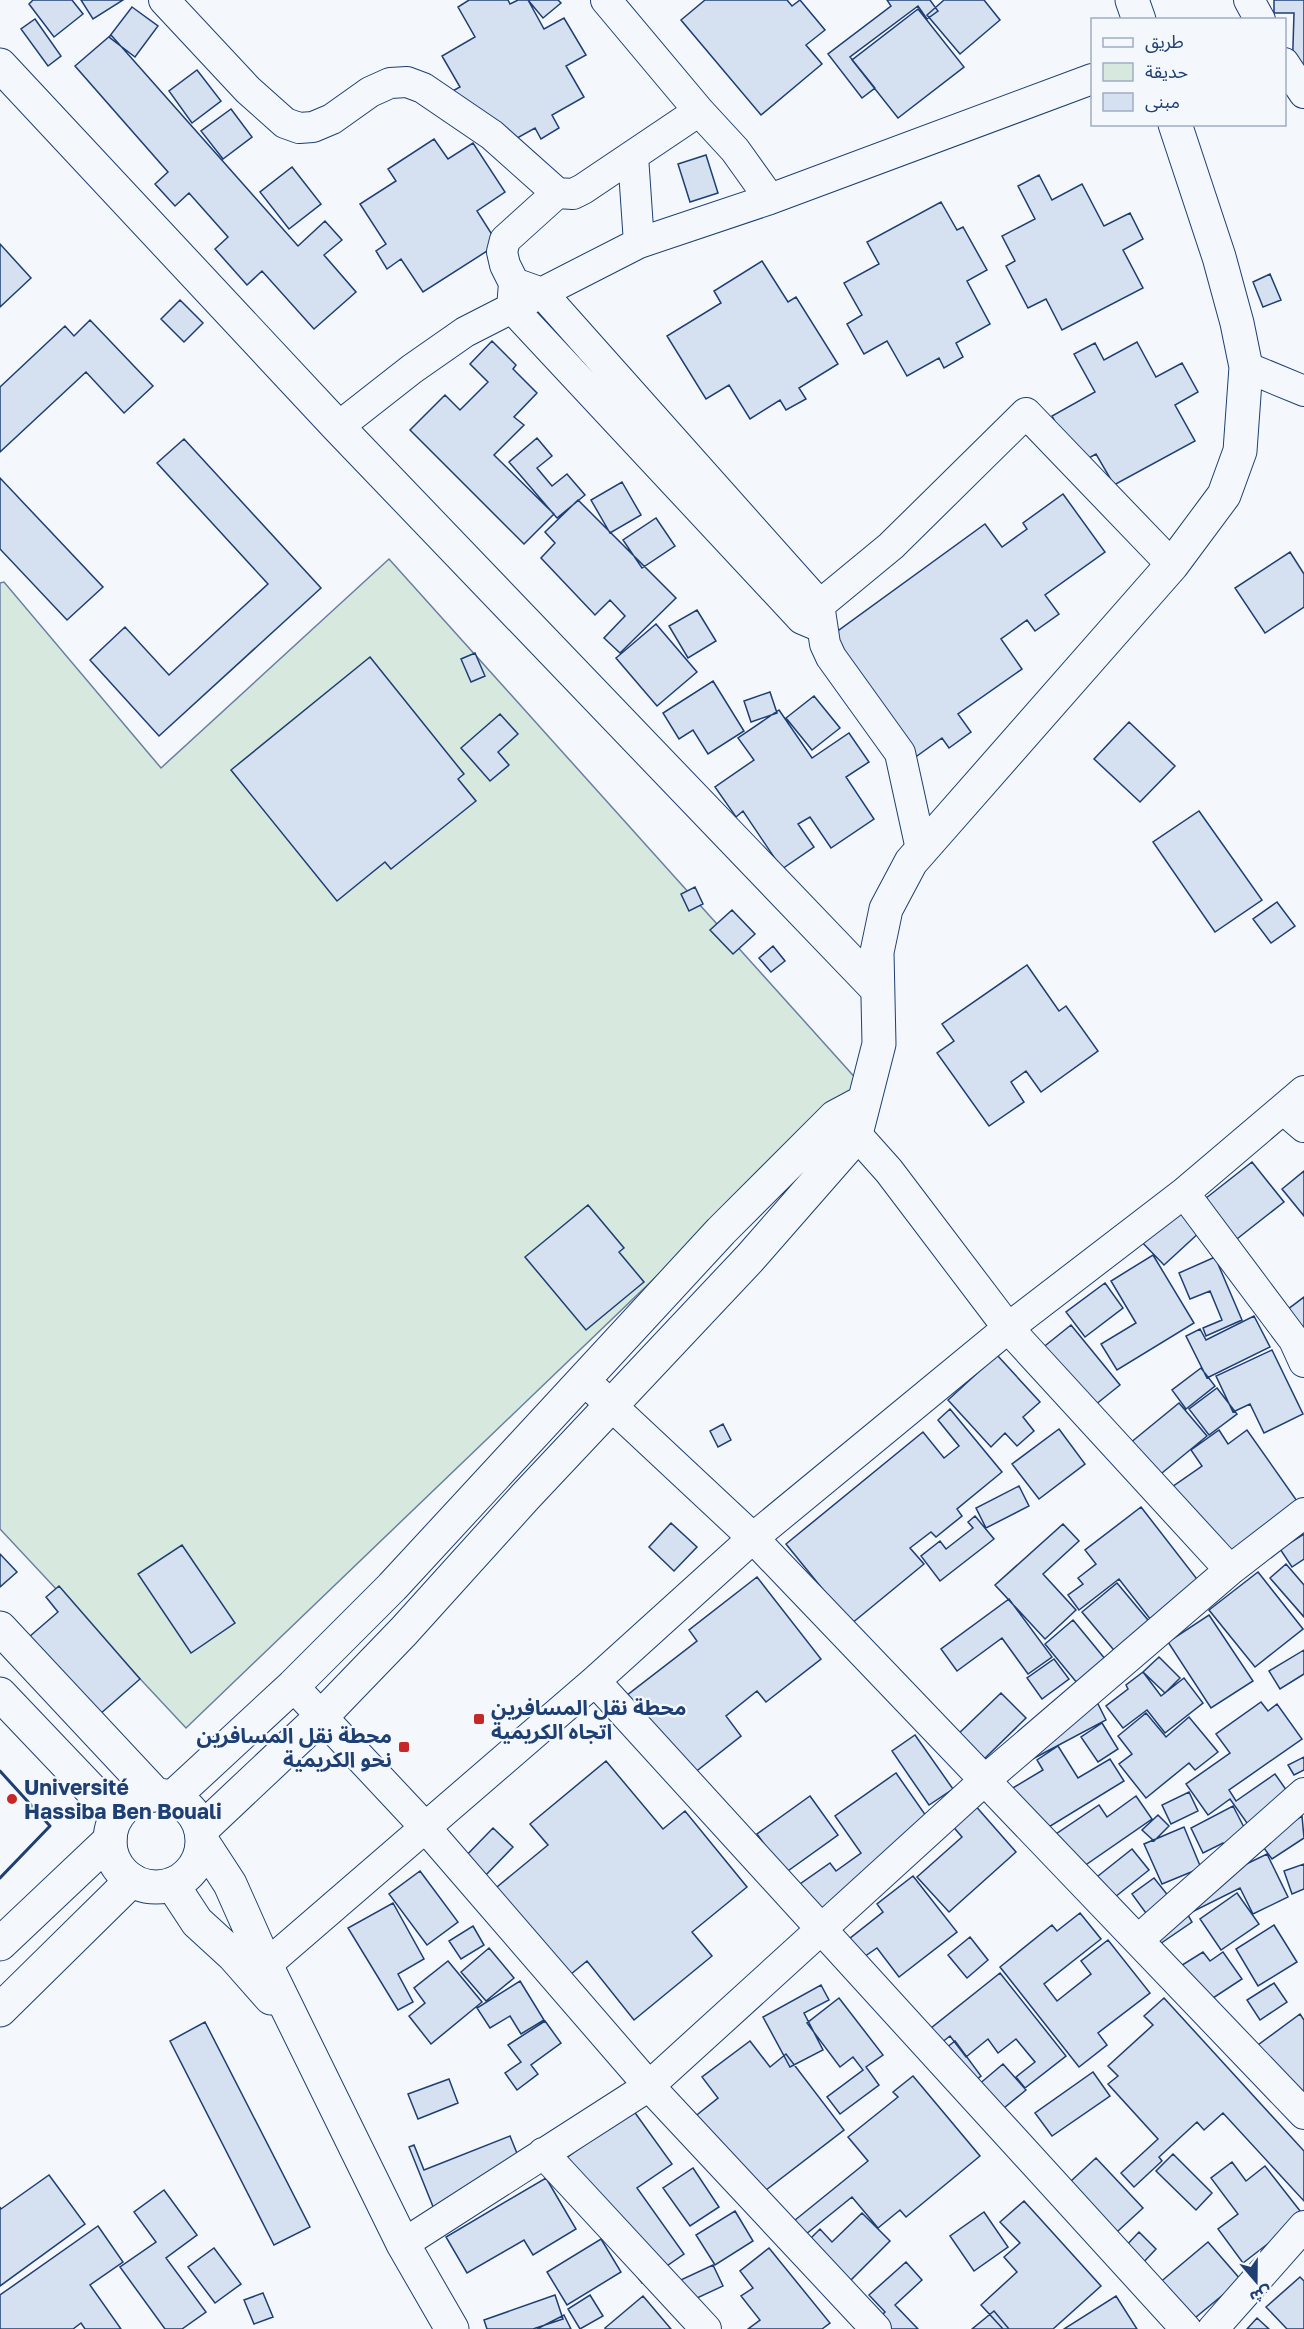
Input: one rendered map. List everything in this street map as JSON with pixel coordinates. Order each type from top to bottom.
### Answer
[{"type":"main road","points":[[1132,0],[1138,18]]},
{"type":"main road","points":[[0,65],[338,427],[876,988]]},
{"type":"main road","points":[[0,1694],[113,1828],[116,1863],[132,1880],[151,1886],[172,1884],[182,1878],[197,1862],[202,1836],[322,1716],[750,1258],[863,1102],[879,1044],[877,952],[886,909],[921,849],[1172,565],[1224,495],[1240,451],[1245,367],[1237,323],[1219,257],[1176,126]]},
{"type":"main road","points":[[0,1944],[113,1828],[127,1805],[141,1797],[164,1796],[293,1686],[470,1505],[721,1231],[845,1126]]},
{"type":"main road","points":[[0,1628],[164,1796],[192,1813],[202,1836],[230,1884],[266,1965],[403,2244],[452,2329]]},
{"type":"main road","points":[[0,2010],[132,1880]]},
{"type":"main road","points":[[172,1884],[197,1922],[233,1955],[300,2031]]},
{"type":"street","points":[[164,0],[248,90],[285,123],[299,128],[313,127],[332,119],[370,92],[390,83],[407,82],[423,88],[492,135],[557,193],[573,194],[699,111]]},
{"type":"street","points":[[606,0],[699,111],[735,150],[770,199]]},
{"type":"street","points":[[1249,0],[1259,18]]},
{"type":"street","points":[[1286,66],[1304,93]]},
{"type":"street","points":[[338,427],[412,369],[513,296],[542,293],[639,243],[770,199],[1091,79]]},
{"type":"street","points":[[633,156],[639,243]]},
{"type":"street","points":[[557,193],[505,240],[502,252],[513,296],[814,617]]},
{"type":"street","points":[[542,293],[814,617],[831,657],[900,753],[921,849]]},
{"type":"street","points":[[1245,367],[1304,391]]},
{"type":"street","points":[[814,617],[928,512],[1026,412],[1172,565]]},
{"type":"street","points":[[266,1965],[595,1681],[753,1538],[1008,1328],[1184,1192],[1297,1109]]},
{"type":"street","points":[[845,1126],[889,1171],[1008,1328],[1230,1570]]},
{"type":"street","points":[[1184,1192],[1294,1340],[1304,1362]]},
{"type":"street","points":[[583,1379],[753,1538],[1304,2114]]},
{"type":"street","points":[[403,2244],[649,2086],[985,1780],[1230,1570],[1304,1513]]},
{"type":"street","points":[[595,1681],[1186,2329]]},
{"type":"street","points":[[293,1686],[425,1827],[649,2086],[876,2329]]},
{"type":"street","points":[[1138,1940],[1304,1793]]},
{"type":"street","points":[[543,2153],[706,2329]]},
{"type":"street","points":[[1213,2329],[1298,2245]]},
{"type":"green space","points":[[389,559],[859,1082],[186,1728],[0,1529],[0,583],[4,582],[161,768]]},
{"type":"building","points":[[33,0],[72,0],[83,14],[54,37],[29,4]]},
{"type":"building","points":[[81,0],[123,0],[93,19]]},
{"type":"building","points":[[469,0],[508,0],[510,4],[518,0],[528,0],[544,29],[564,18],[586,55],[566,66],[584,97],[552,115],[559,128],[541,139],[535,128],[503,146],[449,93],[460,87],[442,56],[475,37],[458,7]]},
{"type":"building","points":[[528,0],[558,0],[561,3],[543,18]]},
{"type":"building","points":[[705,0],[787,0],[792,6],[800,0],[825,30],[806,45],[822,64],[761,115],[681,20]]},
{"type":"building","points":[[887,0],[930,0],[938,11],[927,19],[918,6],[850,57],[875,88],[862,98],[828,54],[891,6]]},
{"type":"building","points":[[944,0],[984,0],[1000,20],[960,54],[927,15]]},
{"type":"building","points":[[1274,0],[1304,0],[1304,78],[1292,78],[1294,13],[1274,13]]},
{"type":"building","points":[[132,7],[158,26],[135,57],[109,37]]},
{"type":"building","points":[[918,9],[964,67],[898,118],[852,60]]},
{"type":"building","points":[[35,19],[61,56],[48,66],[21,29]]},
{"type":"building","points":[[111,35],[298,246],[325,221],[342,240],[324,255],[356,292],[314,329],[262,271],[247,285],[215,249],[228,237],[189,193],[175,206],[155,184],[168,172],[75,66]]},
{"type":"building","points":[[197,70],[221,101],[192,123],[169,91]]},
{"type":"building","points":[[231,109],[252,137],[223,159],[201,131]]},
{"type":"building","points":[[434,139],[448,159],[473,143],[505,192],[477,211],[498,244],[423,292],[401,259],[387,269],[376,251],[386,244],[360,204],[396,181],[388,169]]},
{"type":"building","points":[[706,155],[718,193],[690,202],[678,164]]},
{"type":"building","points":[[292,167],[321,204],[289,229],[260,192]]},
{"type":"building","points":[[1039,175],[1052,200],[1082,184],[1104,226],[1130,213],[1143,239],[1123,250],[1143,288],[1062,330],[1046,299],[1028,308],[1006,266],[1015,261],[1002,236],[1035,219],[1018,186]]},
{"type":"building","points":[[941,202],[957,230],[963,227],[987,270],[967,281],[990,324],[956,343],[963,357],[944,368],[939,358],[907,376],[887,341],[864,354],[847,324],[862,315],[844,283],[879,264],[867,242]]},
{"type":"building","points":[[0,244],[31,278],[0,307]]},
{"type":"building","points":[[762,261],[788,302],[796,297],[838,364],[799,388],[806,399],[786,410],[780,400],[750,419],[729,385],[706,399],[667,336],[721,303],[714,291]]},
{"type":"building","points":[[1270,274],[1281,300],[1263,307],[1253,282]]},
{"type":"building","points":[[180,300],[203,323],[184,342],[161,319]]},
{"type":"building","points":[[90,320],[153,386],[124,413],[86,372],[0,452],[0,387],[65,326],[74,336]]},
{"type":"building","points":[[492,341],[516,365],[513,369],[537,393],[514,417],[524,425],[494,455],[554,514],[524,544],[410,430],[445,395],[460,410],[488,382],[470,364]]},
{"type":"building","points":[[1137,342],[1156,377],[1182,363],[1198,392],[1175,405],[1195,441],[1114,485],[1096,454],[1078,464],[1052,416],[1095,392],[1074,354],[1095,343],[1104,360]]},
{"type":"building","points":[[537,438],[552,456],[537,468],[552,486],[567,474],[585,495],[557,518],[509,462]]},
{"type":"building","points":[[184,439],[321,588],[159,736],[90,660],[125,627],[169,675],[268,584],[157,463]]},
{"type":"building","points":[[0,478],[103,587],[67,620],[0,549]]},
{"type":"building","points":[[622,482],[641,515],[610,533],[591,500]]},
{"type":"building","points":[[1063,494],[1105,552],[1045,595],[1059,614],[1035,631],[1027,620],[1001,639],[1022,669],[958,714],[971,732],[949,748],[942,738],[910,761],[824,641],[985,524],[1002,547],[1027,529],[1023,523]]},
{"type":"building","points":[[578,500],[676,598],[620,653],[604,638],[625,616],[610,600],[595,615],[541,558],[555,543],[545,532]]},
{"type":"building","points":[[656,518],[675,546],[642,568],[623,540]]},
{"type":"building","points":[[1290,552],[1304,574],[1304,607],[1265,633],[1235,588]]},
{"type":"building","points":[[697,610],[716,641],[688,658],[669,626]]},
{"type":"building","points":[[656,624],[697,672],[657,706],[616,658]]},
{"type":"building","points":[[475,653],[485,676],[471,682],[461,659]]},
{"type":"building","points":[[370,657],[464,774],[458,779],[476,801],[391,869],[385,862],[337,901],[231,770]]},
{"type":"building","points":[[713,681],[744,731],[708,754],[693,730],[679,739],[663,713]]},
{"type":"building","points":[[770,692],[777,713],[751,722],[744,701]]},
{"type":"building","points":[[814,696],[840,728],[812,750],[786,718]]},
{"type":"building","points":[[779,710],[812,758],[849,733],[869,762],[846,777],[874,819],[831,848],[810,817],[798,824],[814,847],[782,869],[743,811],[736,817],[715,787],[754,760],[738,738]]},
{"type":"building","points":[[500,714],[518,734],[498,752],[509,765],[490,781],[461,748]]},
{"type":"building","points":[[1129,722],[1175,766],[1140,802],[1094,759]]},
{"type":"building","points":[[1199,811],[1262,900],[1215,932],[1153,842]]},
{"type":"building","points":[[695,887],[703,904],[689,911],[681,894]]},
{"type":"building","points":[[1277,902],[1295,926],[1271,943],[1253,919]]},
{"type":"building","points":[[732,910],[755,934],[733,954],[710,930]]},
{"type":"building","points":[[773,946],[785,961],[771,972],[759,958]]},
{"type":"building","points":[[1027,965],[1059,1011],[1066,1006],[1098,1051],[1041,1092],[1026,1071],[1011,1082],[1024,1102],[989,1126],[937,1053],[954,1041],[942,1024]]},
{"type":"building","points":[[1252,1162],[1284,1202],[1233,1242],[1201,1202]]},
{"type":"building","points":[[1304,1171],[1304,1216],[1282,1189]]},
{"type":"building","points":[[1174,1202],[1201,1231],[1164,1265],[1137,1237]]},
{"type":"building","points":[[588,1205],[624,1248],[619,1252],[644,1282],[586,1330],[525,1257]]},
{"type":"building","points":[[1153,1255],[1194,1323],[1117,1370],[1101,1344],[1136,1323],[1111,1281]]},
{"type":"building","points":[[1215,1257],[1242,1320],[1206,1336],[1203,1328],[1222,1320],[1210,1291],[1190,1299],[1179,1273]]},
{"type":"building","points":[[1105,1283],[1123,1308],[1085,1337],[1066,1312]]},
{"type":"building","points":[[1304,1297],[1304,1358],[1275,1319]]},
{"type":"building","points":[[1254,1316],[1270,1347],[1207,1378],[1186,1336],[1200,1329],[1206,1340]]},
{"type":"building","points":[[1071,1325],[1120,1385],[1080,1417],[1031,1357]]},
{"type":"building","points":[[1272,1350],[1303,1414],[1264,1433],[1250,1404],[1233,1412],[1216,1376]]},
{"type":"building","points":[[997,1355],[1040,1402],[1023,1417],[1034,1431],[1017,1446],[1005,1433],[991,1447],[948,1400]]},
{"type":"building","points":[[1201,1368],[1215,1386],[1186,1409],[1172,1390]]},
{"type":"building","points":[[1217,1388],[1237,1414],[1209,1435],[1189,1409]]},
{"type":"building","points":[[1179,1403],[1207,1436],[1151,1482],[1124,1448]]},
{"type":"building","points":[[950,1409],[1002,1472],[957,1509],[962,1516],[936,1537],[931,1532],[910,1548],[924,1564],[851,1624],[786,1544],[923,1432],[944,1458],[959,1446],[938,1420]]},
{"type":"building","points":[[723,1424],[731,1440],[718,1447],[710,1431]]},
{"type":"building","points":[[1059,1429],[1085,1464],[1039,1499],[1012,1464]]},
{"type":"building","points":[[1219,1430],[1228,1444],[1247,1430],[1304,1511],[1228,1567],[1172,1487],[1202,1466],[1191,1450]]},
{"type":"building","points":[[1019,1486],[1029,1506],[986,1528],[976,1508]]},
{"type":"building","points":[[1141,1507],[1207,1592],[1158,1629],[1119,1579],[1079,1610],[1068,1595],[1083,1584],[1078,1578],[1096,1564],[1085,1550]]},
{"type":"building","points":[[975,1516],[994,1539],[940,1581],[921,1556],[940,1541],[946,1549],[973,1528],[968,1522]]},
{"type":"building","points":[[671,1523],[697,1547],[674,1571],[649,1547]]},
{"type":"building","points":[[1063,1524],[1079,1541],[1043,1574],[1076,1610],[1045,1639],[995,1585]]},
{"type":"building","points":[[1304,1534],[1304,1559],[1292,1567],[1280,1549]]},
{"type":"building","points":[[182,1545],[235,1623],[191,1653],[138,1574]]},
{"type":"building","points":[[0,1554],[17,1572],[0,1587]]},
{"type":"building","points":[[1286,1564],[1304,1585],[1304,1617],[1270,1578]]},
{"type":"building","points":[[1258,1572],[1303,1629],[1255,1667],[1209,1610]]},
{"type":"building","points":[[757,1577],[821,1659],[766,1702],[757,1691],[726,1716],[741,1736],[689,1777],[626,1696],[697,1641],[689,1630]]},
{"type":"building","points":[[1117,1583],[1158,1632],[1123,1661],[1082,1612]]},
{"type":"building","points":[[59,1586],[140,1679],[91,1722],[22,1643],[58,1612],[46,1597]]},
{"type":"building","points":[[1009,1599],[1052,1657],[1028,1674],[1002,1638],[957,1671],[941,1649]]},
{"type":"building","points":[[1209,1615],[1253,1681],[1211,1708],[1168,1642]]},
{"type":"building","points":[[1073,1620],[1115,1671],[1087,1695],[1045,1644]]},
{"type":"building","points":[[1304,1650],[1304,1674],[1280,1689],[1269,1671]]},
{"type":"building","points":[[1159,1657],[1180,1678],[1165,1693],[1143,1672]]},
{"type":"building","points":[[1054,1659],[1069,1679],[1042,1699],[1027,1678]]},
{"type":"building","points":[[1143,1672],[1161,1696],[1184,1678],[1203,1703],[1165,1733],[1147,1710],[1123,1728],[1106,1706],[1128,1689],[1126,1685]]},
{"type":"building","points":[[1001,1693],[1026,1718],[980,1763],[955,1737]]},
{"type":"building","points":[[1097,1702],[1106,1720],[1025,1763]]},
{"type":"building","points":[[1261,1702],[1268,1711],[1277,1704],[1302,1739],[1229,1790],[1236,1801],[1275,1774],[1294,1801],[1252,1830],[1230,1799],[1208,1815],[1186,1784],[1230,1753],[1216,1734]]},
{"type":"building","points":[[1146,1713],[1166,1737],[1189,1717],[1218,1752],[1195,1770],[1189,1763],[1146,1798],[1119,1764],[1132,1754],[1118,1736]]},
{"type":"building","points":[[1102,1723],[1118,1749],[1098,1762],[1081,1737]]},
{"type":"building","points":[[915,1735],[953,1789],[929,1805],[892,1751]]},
{"type":"building","points":[[1058,1746],[1078,1778],[1110,1759],[1124,1781],[1039,1833],[1011,1789],[1043,1770],[1037,1760]]},
{"type":"building","points":[[1304,1757],[1304,1770],[1294,1775],[1288,1765]]},
{"type":"building","points":[[606,1761],[663,1829],[685,1811],[747,1887],[692,1932],[712,1956],[634,2020],[587,1961],[565,1979],[492,1891],[548,1845],[530,1824]]},
{"type":"building","points":[[896,1773],[938,1833],[821,1914],[800,1884],[830,1863],[836,1871],[861,1853],[835,1816]]},
{"type":"building","points":[[1189,1792],[1198,1811],[1171,1824],[1162,1805]]},
{"type":"building","points":[[810,1796],[838,1835],[785,1873],[757,1834]]},
{"type":"building","points":[[1136,1796],[1152,1819],[1074,1873],[1050,1838],[1099,1805],[1107,1817]]},
{"type":"building","points":[[973,1803],[1016,1852],[949,1912],[917,1877],[962,1837],[950,1823]]},
{"type":"building","points":[[1233,1806],[1249,1837],[1226,1848],[1223,1843],[1203,1853],[1191,1828]]},
{"type":"building","points":[[1158,1815],[1169,1826],[1154,1841],[1142,1830]]},
{"type":"building","points":[[1302,1816],[1304,1838],[1272,1859],[1261,1844]]},
{"type":"building","points":[[1184,1827],[1201,1868],[1162,1884],[1144,1844]]},
{"type":"building","points":[[493,1828],[513,1847],[482,1879],[462,1860]]},
{"type":"building","points":[[1132,1849],[1149,1870],[1110,1901],[1093,1880]]},
{"type":"building","points":[[1267,1854],[1288,1897],[1253,1914],[1240,1888],[1190,1913],[1182,1895]]},
{"type":"building","points":[[1304,1864],[1304,1889],[1292,1894],[1284,1871]]},
{"type":"building","points":[[420,1871],[458,1922],[427,1945],[389,1894]]},
{"type":"building","points":[[913,1876],[957,1932],[899,1977],[877,1948],[858,1961],[844,1943],[883,1912],[877,1904]]},
{"type":"building","points":[[1154,1878],[1174,1903],[1151,1920],[1132,1894]]},
{"type":"building","points":[[1237,1893],[1259,1924],[1221,1950],[1200,1919]]},
{"type":"building","points":[[393,1903],[424,1959],[398,1974],[413,2002],[398,2010],[348,1928]]},
{"type":"building","points":[[1185,1910],[1192,1922],[1154,1948],[1147,1937]]},
{"type":"building","points":[[1080,1913],[1101,1939],[1044,1984],[1057,2001],[1091,1974],[1081,1961],[1108,1940],[1150,1993],[1098,2033],[1107,2045],[1079,2067],[1000,1967],[1052,1925],[1057,1931]]},
{"type":"building","points":[[1274,1925],[1297,1962],[1258,1986],[1236,1949]]},
{"type":"building","points":[[473,1926],[484,1945],[461,1959],[449,1941]]},
{"type":"building","points":[[970,1937],[988,1960],[967,1978],[948,1955]]},
{"type":"building","points":[[489,1948],[514,1978],[486,2001],[461,1972]]},
{"type":"building","points":[[1203,1952],[1210,1961],[1223,1952],[1242,1979],[1204,2004],[1179,1967]]},
{"type":"building","points":[[448,1961],[482,2002],[431,2044],[409,2016],[425,2003],[414,1988]]},
{"type":"building","points":[[1000,1973],[1066,2056],[1025,2088],[1016,2077],[1035,2062],[1016,2039],[998,2053],[988,2039],[966,2057],[950,2036],[932,2050],[921,2036]]},
{"type":"building","points":[[520,1981],[544,2020],[521,2034],[510,2016],[490,2028],[477,2008]]},
{"type":"building","points":[[1274,1983],[1287,2002],[1260,2020],[1247,2000]]},
{"type":"building","points":[[821,1985],[829,2000],[804,2013],[823,2050],[790,2067],[763,2017]]},
{"type":"building","points":[[839,1998],[883,2055],[866,2067],[879,2085],[840,2114],[827,2097],[863,2070],[853,2057],[840,2067],[807,2023]]},
{"type":"building","points":[[1164,1998],[1304,2151],[1304,2201],[1223,2113],[1204,2130],[1197,2122],[1159,2157],[1162,2161],[1134,2187],[1121,2173],[1158,2139],[1108,2084],[1118,2076],[1108,2066],[1153,2025],[1144,2016]]},
{"type":"building","points":[[1300,2014],[1304,2020],[1304,2103],[1258,2045]]},
{"type":"building","points":[[545,2021],[561,2043],[531,2065],[538,2074],[517,2090],[505,2073],[521,2062],[508,2045]]},
{"type":"building","points":[[205,2022],[310,2227],[274,2245],[170,2041]]},
{"type":"building","points":[[750,2041],[770,2067],[786,2054],[844,2130],[757,2197],[688,2122],[718,2098],[702,2077]]},
{"type":"building","points":[[955,2041],[981,2076],[959,2093],[933,2058]]},
{"type":"building","points":[[1003,2064],[1026,2090],[993,2117],[971,2091]]},
{"type":"building","points":[[1093,2072],[1110,2096],[1052,2136],[1035,2113]]},
{"type":"building","points":[[913,2076],[980,2156],[906,2217],[900,2210],[878,2228],[852,2197],[795,2243],[784,2229],[868,2161],[848,2137],[898,2097],[893,2092]]},
{"type":"building","points":[[449,2079],[458,2103],[418,2119],[408,2094]]},
{"type":"building","points":[[633,2110],[672,2164],[637,2188],[684,2254],[642,2283],[558,2164]]},
{"type":"building","points":[[510,2136],[527,2178],[436,2214],[409,2147],[414,2145],[424,2170]]},
{"type":"building","points":[[1173,2154],[1212,2193],[1196,2210],[1156,2171]]},
{"type":"building","points":[[1096,2158],[1143,2208],[1106,2242],[1059,2192]]},
{"type":"building","points":[[1232,2162],[1246,2181],[1265,2166],[1304,2216],[1243,2263],[1218,2229],[1238,2214],[1211,2178]]},
{"type":"building","points":[[693,2168],[719,2207],[690,2226],[663,2188]]},
{"type":"building","points":[[49,2175],[85,2224],[0,2286],[0,2207],[1,2209]]},
{"type":"building","points":[[546,2178],[576,2229],[533,2255],[524,2240],[467,2273],[446,2237]]},
{"type":"building","points":[[164,2190],[197,2235],[166,2258],[206,2312],[182,2329],[165,2329],[120,2267],[156,2242],[134,2212]]},
{"type":"building","points":[[1024,2201],[1101,2286],[1053,2329],[1003,2329],[981,2305],[1017,2272],[1004,2257],[1020,2243],[1000,2222]]},
{"type":"building","points":[[735,2211],[753,2241],[715,2265],[696,2235]]},
{"type":"building","points":[[984,2212],[1008,2247],[974,2271],[950,2236]]},
{"type":"building","points":[[862,2213],[890,2241],[840,2291],[799,2250],[820,2229],[832,2242]]},
{"type":"building","points":[[98,2226],[123,2262],[90,2285],[121,2329],[85,2329],[81,2323],[73,2329],[0,2329],[0,2295]]},
{"type":"building","points":[[1139,2232],[1156,2249],[1140,2266],[1122,2250]]},
{"type":"building","points":[[601,2239],[621,2272],[567,2305],[547,2272]]},
{"type":"building","points":[[1208,2242],[1241,2280],[1190,2322],[1158,2284]]},
{"type":"building","points":[[214,2248],[241,2284],[215,2303],[188,2267]]},
{"type":"building","points":[[769,2248],[830,2323],[822,2329],[748,2329],[760,2320],[741,2296],[753,2288],[740,2271]]},
{"type":"building","points":[[906,2262],[922,2280],[895,2305],[918,2329],[884,2329],[876,2321],[885,2312],[869,2295]]},
{"type":"building","points":[[713,2265],[723,2286],[682,2305],[672,2284]]},
{"type":"building","points":[[1300,2277],[1304,2281],[1304,2329],[1287,2329],[1266,2307]]},
{"type":"building","points":[[263,2293],[273,2317],[254,2324],[244,2300]]},
{"type":"building","points":[[555,2295],[563,2319],[533,2329],[487,2329],[484,2320]]},
{"type":"building","points":[[590,2295],[603,2316],[580,2329],[568,2309]]},
{"type":"building","points":[[643,2296],[671,2329],[605,2329],[605,2328]]},
{"type":"building","points":[[1116,2296],[1137,2329],[1064,2329]]},
{"type":"building","points":[[994,2311],[1009,2329],[972,2329]]},
{"type":"building","points":[[564,2315],[571,2329],[537,2329]]},
{"type":"building","points":[[1257,2318],[1269,2329],[1247,2329]]},
{"type":"wall","points":[[0,1771],[50,1826],[0,1878]]},
{"type":"place","name":"محطة نقل المسافرين اتجاه الكريمية","points":[[479,1719]]},
{"type":"place","name":"محطة نقل المسافرين نحو الكريمية","points":[[404,1747]]},
{"type":"place","name":"Université Hassiba Ben Bouali","points":[[12,1799]]}]
